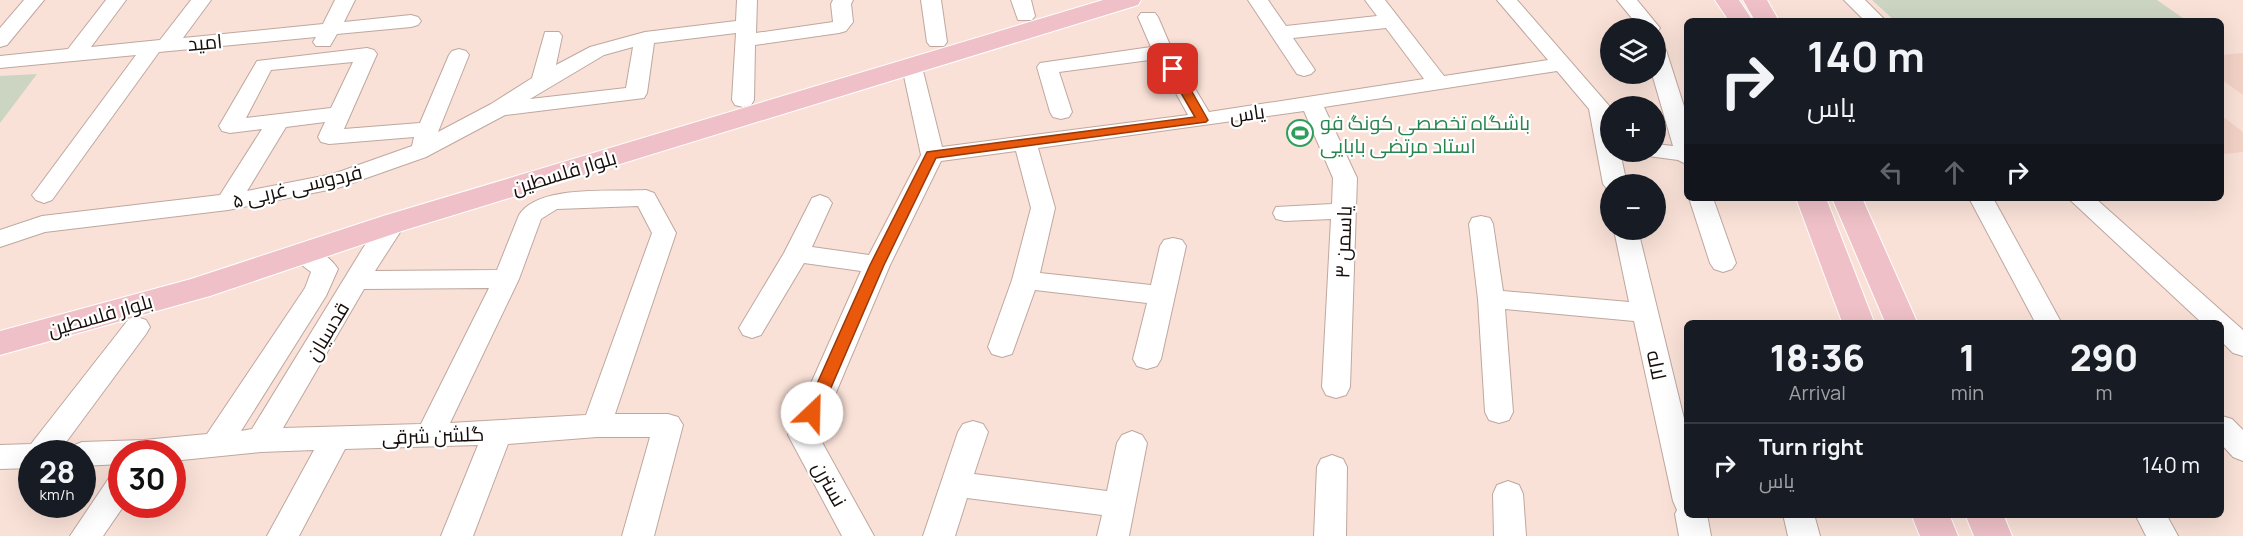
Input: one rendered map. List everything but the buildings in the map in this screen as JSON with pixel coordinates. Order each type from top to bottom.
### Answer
[{"type":"main road","name":"بلوار فلسطین","points":[[0,343],[743,100],[937,42],[1023,8],[1077,0]]},
{"type":"main road","points":[[1727,0],[1738,18]]},
{"type":"main road","points":[[1755,0],[1765,18]]},
{"type":"main road","name":"بلوار فلسطین","points":[[0,324],[303,253],[394,223],[912,67],[1138,9]]},
{"type":"main road","points":[[1812,201],[1857,320]]},
{"type":"main road","points":[[1848,201],[1900,320]]},
{"type":"main road","points":[[1932,518],[1939,536]]},
{"type":"main road","points":[[1986,518],[1993,536]]},
{"type":"street","points":[[0,41],[34,0]]},
{"type":"street","points":[[74,55],[116,0]]},
{"type":"street","points":[[44,195],[159,46],[201,0]]},
{"type":"street","points":[[313,60],[345,0]]},
{"type":"street","points":[[743,100],[747,0]]},
{"type":"street","name":"فردوسی غربی ۵","points":[[0,239],[42,224],[228,202],[338,181],[418,152],[499,109],[542,81],[597,51],[645,38],[838,27],[843,22],[841,4],[843,0]]},
{"type":"street","points":[[931,0],[937,42]]},
{"type":"street","points":[[1258,0],[1304,70]]},
{"type":"street","points":[[1374,0],[1439,84]]},
{"type":"street","points":[[1507,0],[1513,0]]},
{"type":"street","points":[[1507,0],[1600,108]]},
{"type":"street","points":[[1627,0],[1644,18]]},
{"type":"street","points":[[1854,0],[1871,18]]},
{"type":"street","points":[[1138,9],[1202,120]]},
{"type":"street","name":"امید","points":[[0,62],[411,21]]},
{"type":"street","points":[[1280,33],[1391,21]]},
{"type":"street","points":[[542,81],[552,36]]},
{"type":"street","points":[[499,109],[636,93],[645,38]]},
{"type":"street","points":[[1060,112],[1045,59],[1163,52]]},
{"type":"street","points":[[340,114],[230,126],[264,65],[367,54],[340,114],[329,137],[428,129]]},
{"type":"street","points":[[418,152],[459,55]]},
{"type":"street","name":"یاس","points":[[932,155],[1202,120],[1562,64]]},
{"type":"street","points":[[912,67],[932,155]]},
{"type":"street","points":[[1666,84],[1684,146]]},
{"type":"street","name":"یاسمن ۳","points":[[1312,104],[1345,178],[1336,387]]},
{"type":"street","points":[[228,202],[279,120]]},
{"type":"street","points":[[1002,347],[1024,280],[1043,208],[1025,142]]},
{"type":"street","points":[[1666,153],[1684,156]]},
{"type":"street","name":"نسترن","points":[[858,536],[803,435],[877,265],[932,155]]},
{"type":"street","points":[[430,435],[506,279],[531,215],[552,202],[646,198],[664,233],[597,426]]},
{"type":"street","points":[[1702,201],[1723,263]]},
{"type":"street","points":[[1983,201],[2047,320]]},
{"type":"street","points":[[2083,201],[2215,320]]},
{"type":"street","points":[[752,328],[797,253],[820,203]]},
{"type":"street","points":[[1285,213],[1345,211]]},
{"type":"street","name":"قدسیان","points":[[261,440],[372,254],[394,223]]},
{"type":"street","points":[[1481,224],[1491,299],[1499,412]]},
{"type":"street","name":"لاله","points":[[1628,240],[1684,479]]},
{"type":"street","points":[[1147,359],[1173,246]]},
{"type":"street","name":"قدسیان","points":[[217,443],[317,290],[326,269],[303,253]]},
{"type":"street","points":[[797,253],[877,265]]},
{"type":"street","points":[[357,280],[506,279]]},
{"type":"street","points":[[1024,280],[1161,295]]},
{"type":"street","points":[[1491,299],[1646,313]]},
{"type":"street","points":[[51,440],[137,327]]},
{"type":"street","points":[[2224,329],[2243,346]]},
{"type":"street","points":[[2224,355],[2243,353]]},
{"type":"street","name":"گلشن شرقی","points":[[186,447],[261,440],[668,425],[638,536]]},
{"type":"street","points":[[2224,429],[2243,449]]},
{"type":"street","points":[[939,536],[973,432]]},
{"type":"street","points":[[457,536],[498,433]]},
{"type":"street","points":[[283,536],[336,438]]},
{"type":"street","points":[[1113,536],[1132,443]]},
{"type":"street","points":[[0,457],[18,456]]},
{"type":"street","points":[[1332,467],[1333,536]]},
{"type":"street","points":[[955,484],[1120,505]]},
{"type":"street","points":[[1508,494],[1510,536]]},
{"type":"street","points":[[86,536],[108,504]]},
{"type":"street","points":[[1692,518],[1695,536]]},
{"type":"street","points":[[1799,518],[1804,536]]},
{"type":"street","points":[[2152,518],[2162,536]]},
{"type":"shaded area","points":[[2243,53],[2243,95],[2224,81],[2224,55]]},
{"type":"shaded area","points":[[2224,118],[2243,132],[2243,152],[2224,154]]},
{"type":"green space","points":[[1872,0],[2157,0],[2183,18],[1892,18]]},
{"type":"green space","points":[[37,74],[0,123],[0,76]]},
{"type":"place","name":"باشگاه تخصصی کونگ فو استاد مرتضی بابایی","points":[[1300,133]]},
{"type":"route","points":[[812,413],[877,265],[932,155],[1202,120],[1173,69]]}]
